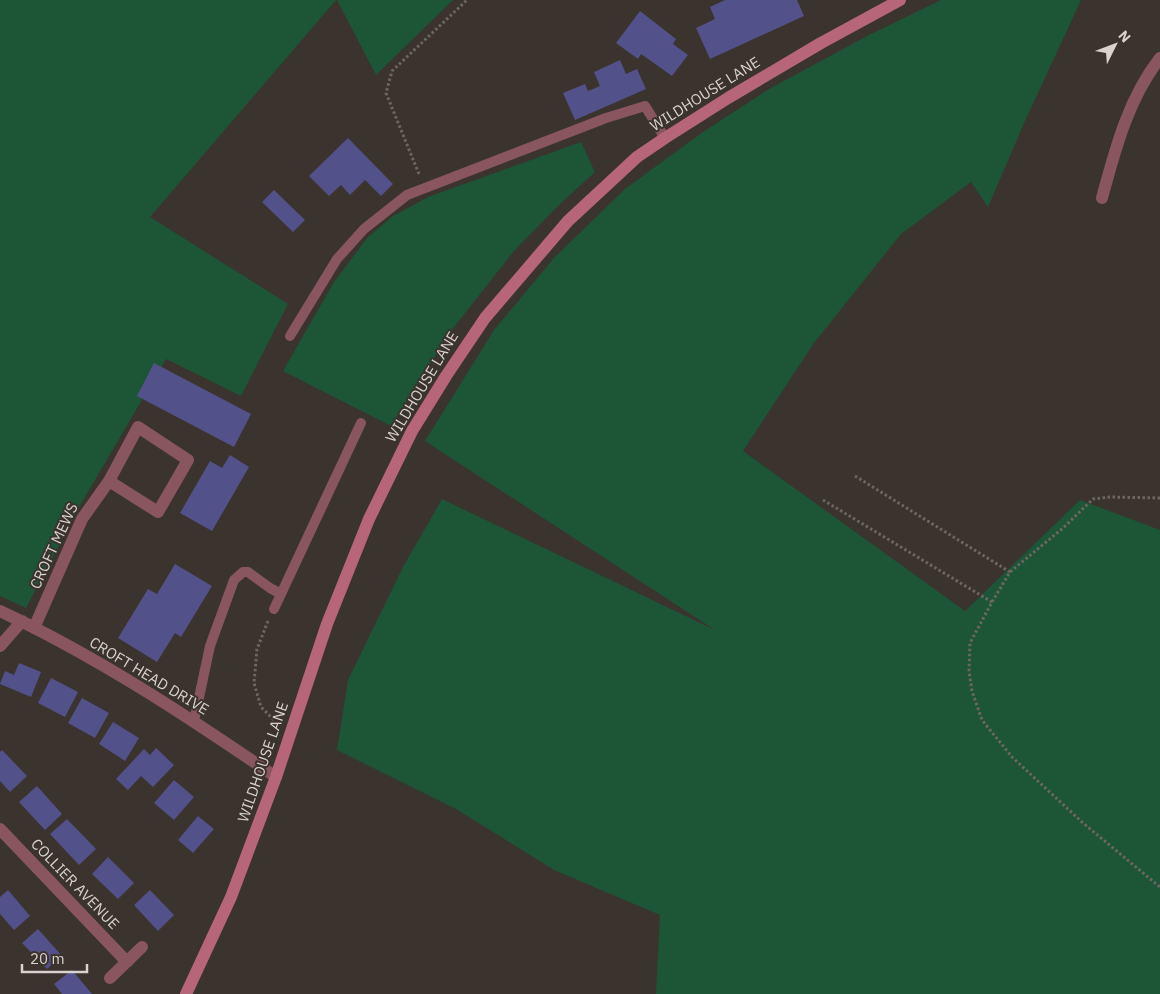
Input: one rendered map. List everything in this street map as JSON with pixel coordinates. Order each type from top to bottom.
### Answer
[{"type":"main road","name":"WILDHOUSE LANE","points":[[186,994],[231,897],[276,777],[326,624],[369,519],[412,430],[485,318],[568,221],[637,157],[728,98],[821,42],[900,0]]},
{"type":"street","points":[[1102,198],[1123,128],[1137,96],[1160,58]]},
{"type":"street","name":"CROFT MEWS","points":[[34,628],[82,519],[109,481],[138,426],[188,460],[158,512],[109,481]]},
{"type":"street","name":"CROFT HEAD DRIVE","points":[[0,611],[22,621],[135,683],[276,777]]},
{"type":"street","points":[[0,646],[22,621]]},
{"type":"street","name":"COLLIER AVENUE","points":[[0,829],[127,962]]},
{"type":"street","points":[[110,978],[142,947]]},
{"type":"lane","points":[[290,336],[336,259],[364,229],[407,195],[606,118],[645,106],[665,138]]},
{"type":"lane","points":[[274,609],[361,422]]},
{"type":"lane","points":[[194,721],[210,646],[234,580],[243,572],[248,572],[281,594]]},
{"type":"path","points":[[424,188],[386,93],[392,71],[468,0]]},
{"type":"path","points":[[855,476],[1010,572]]},
{"type":"path","points":[[1160,498],[1110,496],[1093,499],[1063,528],[1010,572],[970,643],[969,671],[972,691],[982,720],[1012,757],[1084,823],[1160,887]]},
{"type":"path","points":[[823,500],[992,602]]},
{"type":"path","points":[[274,609],[257,650],[254,683],[261,707],[290,736]]},
{"type":"green space","points":[[0,0],[336,0],[150,217],[288,304],[241,396],[166,359],[82,502],[26,608],[0,596]]},
{"type":"green space","points":[[337,0],[453,0],[376,75]]},
{"type":"green space","points":[[941,0],[1081,0],[988,207],[971,182],[901,234],[814,343],[743,451],[965,611],[1080,500],[1160,530],[1160,994],[656,994],[660,915],[554,870],[456,809],[337,750],[348,680],[403,567],[442,499],[715,630],[425,441],[494,330],[554,258],[625,189],[703,132],[769,89],[869,35]]},
{"type":"green space","points":[[581,142],[595,172],[561,203],[514,251],[451,331],[391,426],[283,371],[334,282],[367,238],[393,216],[428,197]]},
{"type":"building","points":[[725,0],[797,0],[804,16],[710,59],[696,28],[715,19],[710,7]]},
{"type":"building","points":[[640,11],[676,39],[673,44],[688,55],[672,76],[641,54],[638,59],[616,43]]},
{"type":"building","points":[[620,60],[626,74],[637,69],[646,89],[575,120],[563,93],[585,84],[588,91],[600,86],[594,72]]},
{"type":"building","points":[[348,138],[393,184],[381,196],[365,180],[350,195],[341,185],[329,196],[309,176]]},
{"type":"building","points":[[274,190],[305,220],[293,232],[262,202]]},
{"type":"building","points":[[154,363],[251,414],[234,447],[137,396]]},
{"type":"building","points":[[230,455],[249,467],[212,531],[180,513],[210,461],[222,468]]},
{"type":"building","points":[[175,564],[212,586],[181,637],[175,633],[157,662],[118,638],[148,589],[157,594]]},
{"type":"building","points":[[19,663],[41,672],[31,697],[0,684],[5,671],[14,675]]},
{"type":"building","points":[[51,678],[78,692],[65,717],[38,703]]},
{"type":"building","points":[[82,698],[109,713],[95,738],[68,723]]},
{"type":"building","points":[[113,722],[139,738],[125,761],[99,744]]},
{"type":"building","points":[[156,748],[174,765],[153,787],[141,776],[128,790],[116,779],[144,749],[150,755]]},
{"type":"building","points":[[2,750],[27,776],[10,792],[0,781],[0,752]]},
{"type":"building","points":[[174,780],[194,797],[174,820],[154,803]]},
{"type":"building","points":[[37,786],[62,814],[45,830],[19,802]]},
{"type":"building","points":[[198,816],[214,829],[193,853],[178,840]]},
{"type":"building","points":[[67,819],[96,849],[79,865],[50,834]]},
{"type":"building","points":[[108,857],[134,883],[118,899],[92,874]]},
{"type":"building","points":[[8,890],[30,916],[14,930],[0,914],[0,897]]},
{"type":"building","points":[[150,890],[174,915],[158,931],[134,905]]},
{"type":"building","points":[[38,929],[62,956],[47,969],[22,943]]},
{"type":"building","points":[[72,970],[92,994],[62,994],[54,984]]}]
